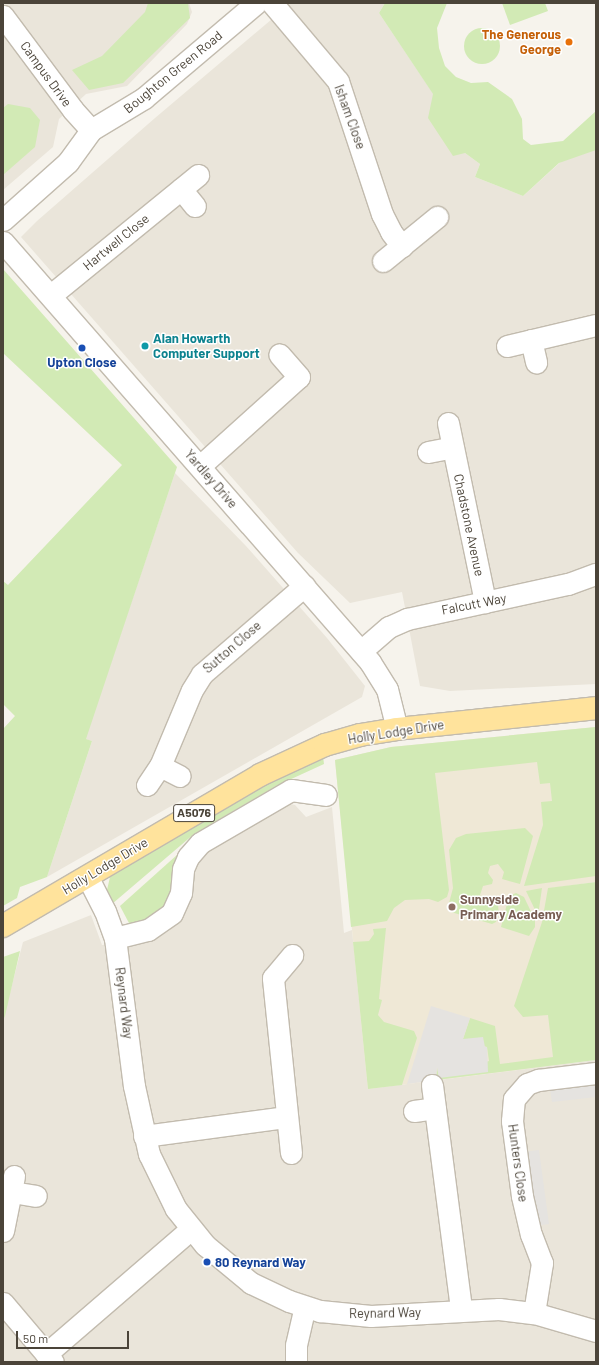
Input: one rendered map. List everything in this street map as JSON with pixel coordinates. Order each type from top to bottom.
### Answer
[{"type":"main road","name":"Holly Lodge Drive","points":[[3,926],[87,876],[298,756],[342,740],[397,729],[596,708]]},
{"type":"street","name":"Boughton Green Road","points":[[3,220],[68,162],[91,130],[144,98],[256,3]]},
{"type":"street","name":"Isham Close","points":[[272,3],[338,81],[382,214],[391,232],[402,246]]},
{"type":"street","name":"Campus Drive","points":[[3,16],[73,110],[91,130]]},
{"type":"street","name":"Hartwell Close","points":[[51,295],[198,175]]},
{"type":"street","points":[[181,189],[195,206]]},
{"type":"street","points":[[383,261],[437,217]]},
{"type":"street","name":"Yardley Drive","points":[[3,242],[51,295],[361,651],[387,689],[397,729]]},
{"type":"street","points":[[507,346],[596,325]]},
{"type":"street","points":[[531,340],[536,362]]},
{"type":"street","points":[[200,466],[299,377],[279,354]]},
{"type":"street","name":"Chadstone Avenue","points":[[448,422],[485,602]]},
{"type":"street","points":[[428,452],[453,447]]},
{"type":"street","name":"Falcutt Way","points":[[361,651],[389,628],[408,619],[568,584],[596,574]]},
{"type":"street","name":"Sutton Close","points":[[147,785],[160,766],[190,695],[202,674],[304,586]]},
{"type":"street","points":[[160,766],[180,776]]},
{"type":"street","points":[[115,938],[148,930],[172,913],[181,893],[183,869],[188,857],[200,843],[291,790],[326,795]]},
{"type":"street","name":"Reynard Way","points":[[87,876],[105,911],[115,938],[134,1086],[144,1136],[163,1186],[191,1229],[220,1258],[251,1282],[305,1307],[337,1314],[371,1316],[461,1309],[499,1309],[534,1313],[596,1331]]},
{"type":"street","points":[[291,1153],[273,978],[292,955]]},
{"type":"street","name":"Hunters Close","points":[[534,1313],[542,1263],[531,1235],[522,1196],[512,1121],[514,1099],[527,1084],[538,1080],[596,1073]]},
{"type":"street","points":[[432,1085],[461,1309]]},
{"type":"street","points":[[414,1111],[435,1108]]},
{"type":"street","points":[[144,1136],[287,1117]]},
{"type":"street","points":[[3,1231],[13,1184],[36,1196]]},
{"type":"street","points":[[3,1304],[49,1358],[191,1229]]},
{"type":"street","points":[[296,1362],[296,1345],[305,1307]]},
{"type":"shaded area","points":[[3,3],[189,3],[192,12],[187,24],[127,86],[86,94],[59,119],[53,147],[3,190]]},
{"type":"shaded area","points":[[291,3],[385,3],[379,13],[434,95],[465,153],[480,164],[475,177],[523,196],[596,130],[596,684],[450,691],[420,686],[402,592],[350,603],[298,553],[21,237],[37,221],[155,118]]},
{"type":"shaded area","points":[[175,473],[246,546],[327,638],[365,686],[362,697],[47,877],[92,741],[85,739]]},
{"type":"shaded area","name":"Sunnyside Primary Academy","points":[[596,727],[596,882],[552,888],[572,1063],[368,1089],[335,760],[391,747]]},
{"type":"shaded area","points":[[290,804],[295,805],[306,817],[332,807],[344,933],[352,930],[368,1089],[596,1060],[596,1362],[3,1362],[3,1020],[23,942],[91,915],[102,945],[148,941],[169,931],[186,910],[192,875],[202,854]]},
{"type":"shaded area","points":[[431,1006],[470,1018],[463,1039],[483,1037],[485,1047],[487,1047],[488,1072],[439,1078],[437,1067],[436,1080],[407,1084]]},
{"type":"shaded area","points":[[596,1083],[596,1097],[552,1102],[550,1089]]},
{"type":"shaded area","points":[[539,1150],[549,1224],[535,1226],[524,1152]]},
{"type":"green space","points":[[148,3],[188,3],[190,18],[123,83],[89,90],[72,70],[102,56],[145,12]]},
{"type":"green space","points":[[385,3],[447,3],[437,28],[439,48],[445,66],[456,77],[471,83],[488,82],[512,99],[522,119],[523,139],[531,145],[563,141],[596,111],[596,150],[559,163],[523,196],[475,177],[480,164],[465,153],[453,156],[428,118],[433,94],[379,13]]},
{"type":"green space","points":[[502,3],[545,3],[548,11],[510,25]]},
{"type":"green space","points":[[486,28],[495,33],[499,39],[499,53],[495,59],[486,64],[478,64],[469,59],[465,53],[464,42],[469,33],[475,29]]},
{"type":"green space","points":[[8,104],[30,108],[40,120],[35,147],[3,175],[3,108]]},
{"type":"green space","points":[[3,269],[177,467],[86,739],[92,741],[47,877],[20,887],[17,898],[3,906],[3,729],[15,716],[3,704],[3,581],[8,585],[122,465],[3,353]]},
{"type":"green space","points":[[596,727],[596,876],[524,886],[543,825],[541,802],[552,801],[550,783],[540,784],[537,762],[435,773],[449,890],[447,897],[438,902],[429,899],[405,900],[394,908],[387,921],[351,927],[335,760],[391,747]]},
{"type":"green space","points":[[323,756],[324,764],[276,786],[194,834],[112,904],[107,890],[110,877],[115,872],[272,779]]},
{"type":"green space","points":[[525,828],[533,836],[520,884],[502,879],[504,872],[498,864],[490,866],[488,873],[493,880],[492,884],[483,886],[480,895],[487,902],[498,905],[499,914],[496,922],[492,924],[451,912],[449,903],[453,888],[449,850],[456,838],[466,834]]},
{"type":"green space","points":[[187,846],[174,892],[155,920],[130,925],[120,906]]},
{"type":"green space","points":[[596,882],[596,1060],[436,1080],[437,1067],[439,1077],[489,1061],[487,1047],[463,1039],[470,1018],[495,1026],[500,1064],[553,1057],[548,1015],[523,1017],[514,1006],[542,922],[548,888]]},
{"type":"green space","points":[[542,888],[538,916],[526,891]]},
{"type":"green space","points":[[516,893],[524,897],[535,920],[535,927],[529,936],[501,927],[509,896]]},
{"type":"green space","points":[[386,928],[379,999],[382,1000],[378,1015],[384,1022],[414,1031],[417,1038],[402,1085],[368,1089],[353,942],[369,941],[374,934],[373,929]]},
{"type":"green space","points":[[20,951],[5,1016],[3,1020],[3,957]]},
{"type":"place","name":"The Generous George","points":[[569,42]]},
{"type":"place","name":"Alan Howarth Computer Support","points":[[145,346]]},
{"type":"place","name":"Upton Close","points":[[82,348]]},
{"type":"place","name":"Sunnyside Primary Academy","points":[[452,907]]},
{"type":"place","name":"80 Reynard Way","points":[[207,1262]]}]
